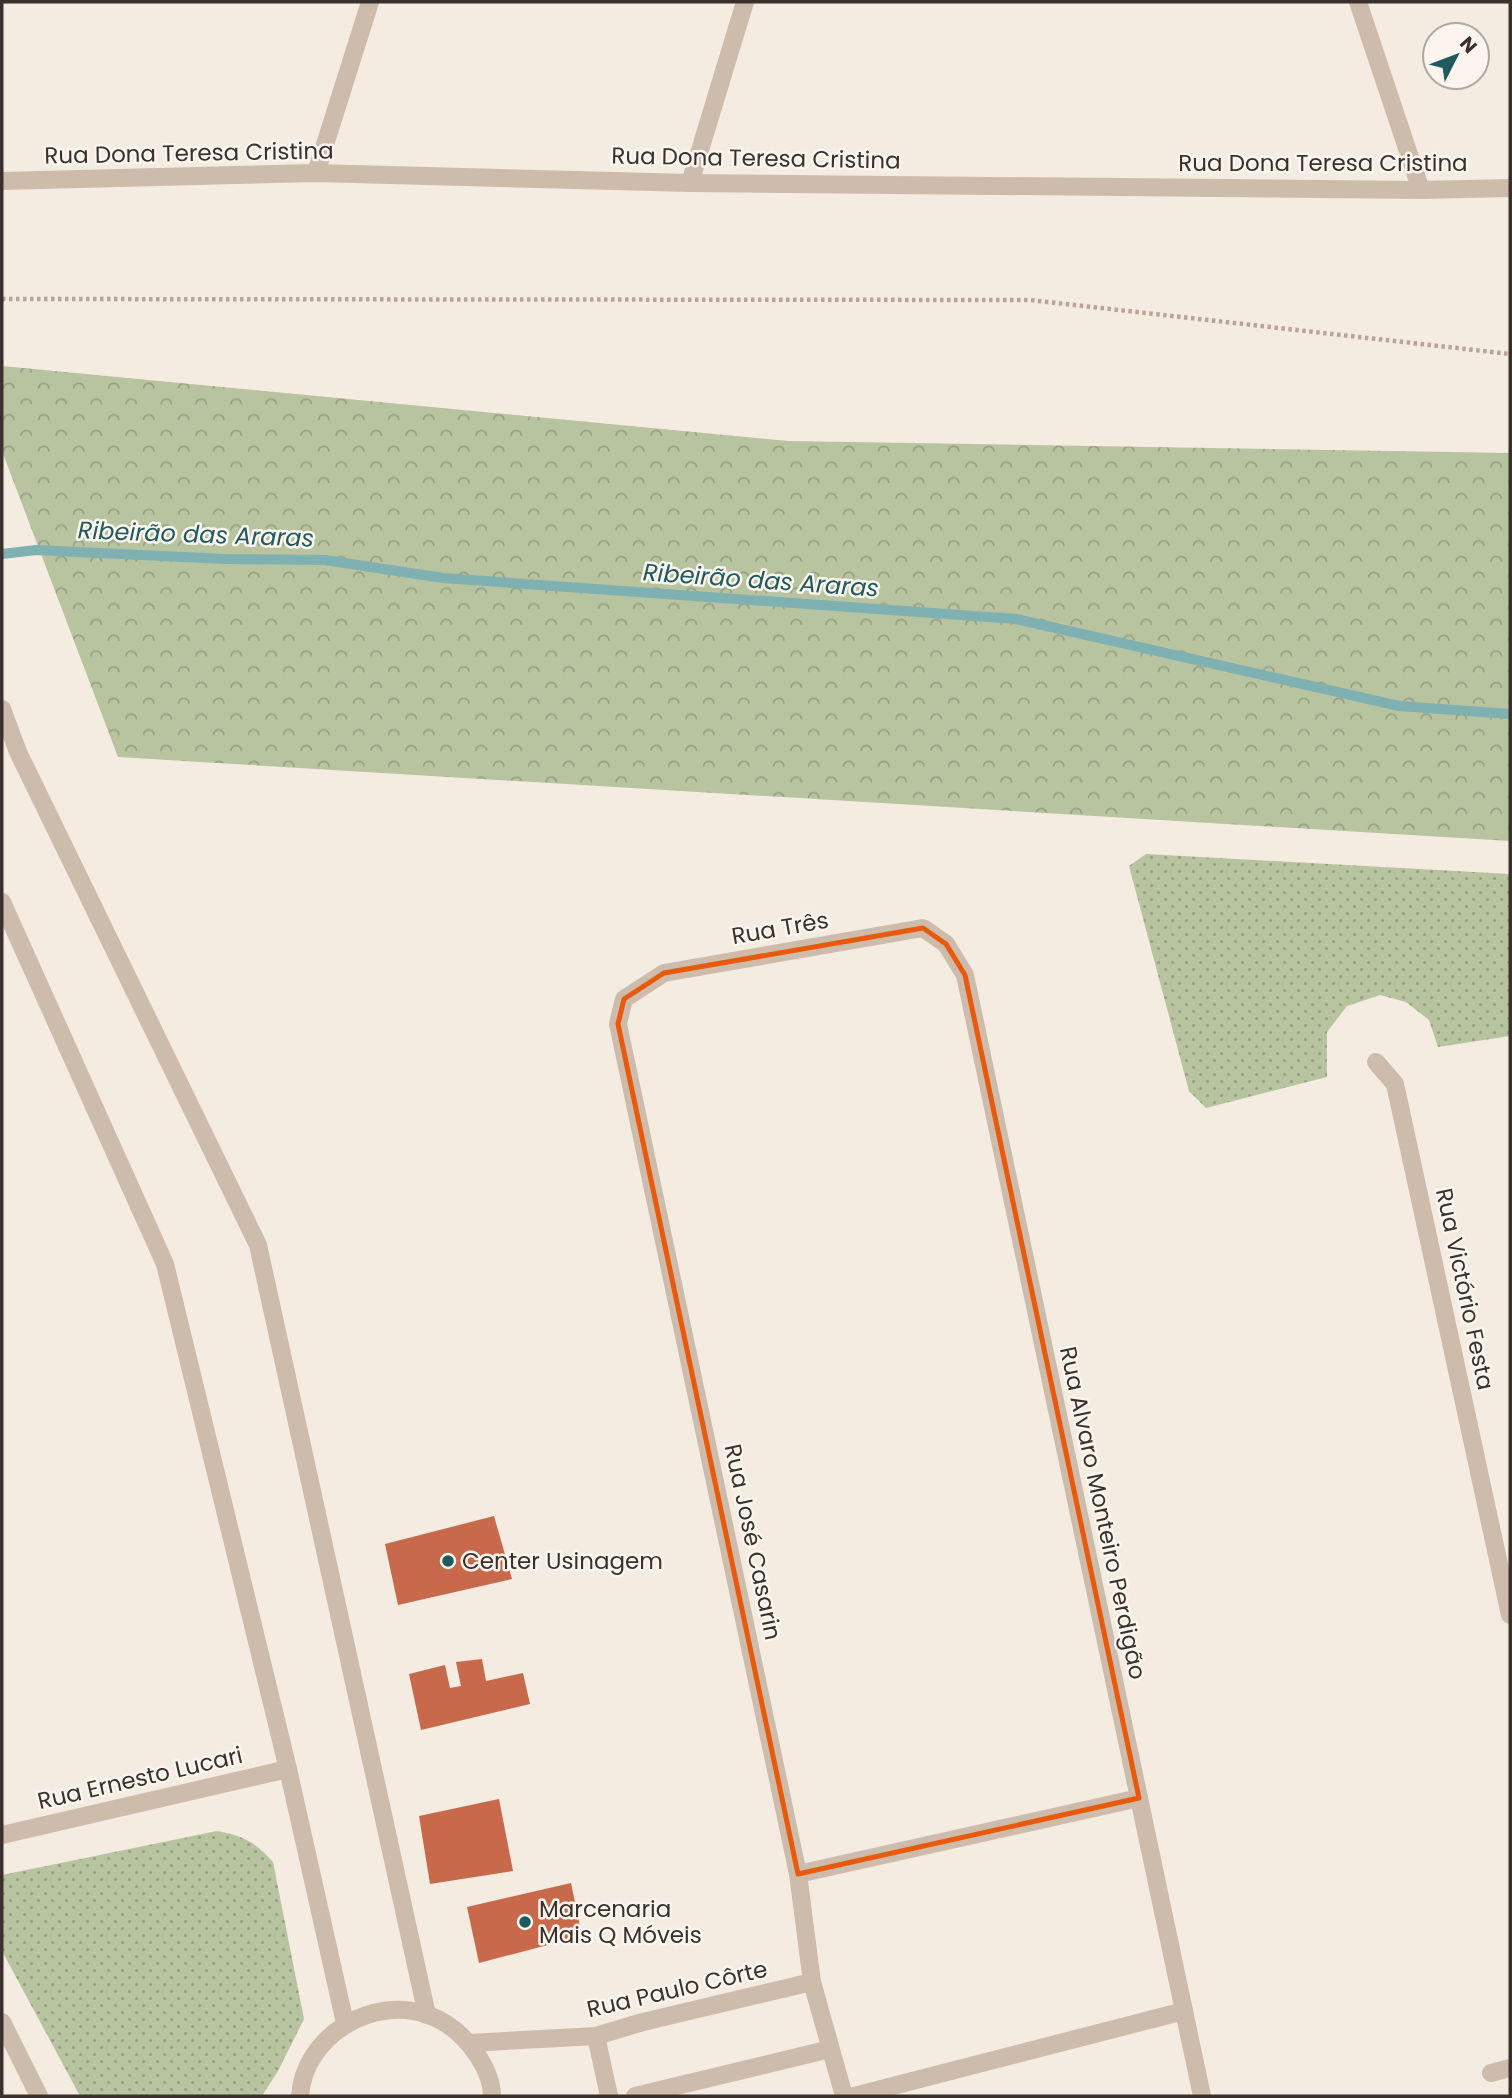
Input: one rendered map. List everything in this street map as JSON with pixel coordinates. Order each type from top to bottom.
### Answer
[{"type":"street","points":[[316,173],[370,2]]},
{"type":"street","points":[[690,183],[746,2]]},
{"type":"street","points":[[1357,2],[1421,190]]},
{"type":"street","name":"Rua Dona Teresa Cristina","points":[[2,181],[316,173],[690,183],[1421,190],[1510,188]]},
{"type":"street","points":[[2,709],[18,752],[258,1245],[427,2015]]},
{"type":"street","points":[[2,902],[164,1264],[288,1769],[345,2023]]},
{"type":"street","name":"Rua Três","points":[[624,999],[664,973],[923,928],[946,944]]},
{"type":"street","name":"Rua Alvaro Monteiro Perdigão","points":[[946,944],[965,975],[1202,2096]]},
{"type":"street","name":"Rua José Casarin","points":[[624,999],[618,1024],[798,1874],[812,1982],[844,2096]]},
{"type":"street","name":"Rua Victório Festa","points":[[1376,1062],[1395,1084],[1510,1615]]},
{"type":"street","name":"Rua Ernesto Lucari","points":[[2,1835],[288,1769]]},
{"type":"street","points":[[798,1874],[1139,1798]]},
{"type":"street","name":"Rua Paulo Côrte","points":[[469,2043],[596,2036],[643,2022],[812,1982]]},
{"type":"street","points":[[297,2093],[310,2062],[325,2040],[345,2023],[371,2013],[399,2010],[427,2015],[450,2026],[469,2043],[483,2064],[492,2096]]},
{"type":"street","points":[[854,2096],[1184,2011]]},
{"type":"street","points":[[2,2022],[39,2096]]},
{"type":"street","points":[[596,2036],[609,2096]]},
{"type":"street","points":[[635,2096],[830,2049]]},
{"type":"street","points":[[1490,2073],[1510,2068]]},
{"type":"path","points":[[2,299],[1030,300],[1510,354]]},
{"type":"highlighted area","points":[[923,928],[946,944],[965,975],[1139,1798],[798,1874],[618,1024],[624,999],[664,973]]},
{"type":"green space","points":[[2,366],[788,441],[1510,453],[1510,841],[118,757],[2,451]]},
{"type":"green space","points":[[1146,854],[1510,874],[1510,1036],[1438,1047],[1429,1020],[1406,1002],[1380,995],[1347,1006],[1327,1032],[1327,1077],[1206,1108],[1189,1091],[1129,866]]},
{"type":"green space","points":[[217,1831],[248,1841],[273,1862],[304,2019],[278,2071],[262,2096],[80,2096],[2,1951],[2,1875]]},
{"type":"building","name":"Center Usinagem","points":[[494,1516],[512,1579],[398,1605],[385,1544]]},
{"type":"building","points":[[482,1659],[486,1681],[523,1673],[530,1704],[421,1730],[409,1674],[445,1665],[450,1688],[461,1686],[456,1662]]},
{"type":"building","points":[[499,1799],[513,1871],[430,1884],[419,1816]]},
{"type":"building","name":"Marcenaria Mais Q Móveis","points":[[571,1883],[582,1936],[479,1963],[467,1907]]},
{"type":"waterway","name":"Ribeirão das Araras","points":[[2,554],[36,550],[225,559],[325,560],[443,578],[1016,619],[1399,706],[1510,714]]},
{"type":"place","name":"Center Usinagem","points":[[448,1561]]},
{"type":"place","name":"Marcenaria Mais Q Móveis","points":[[525,1922]]}]
